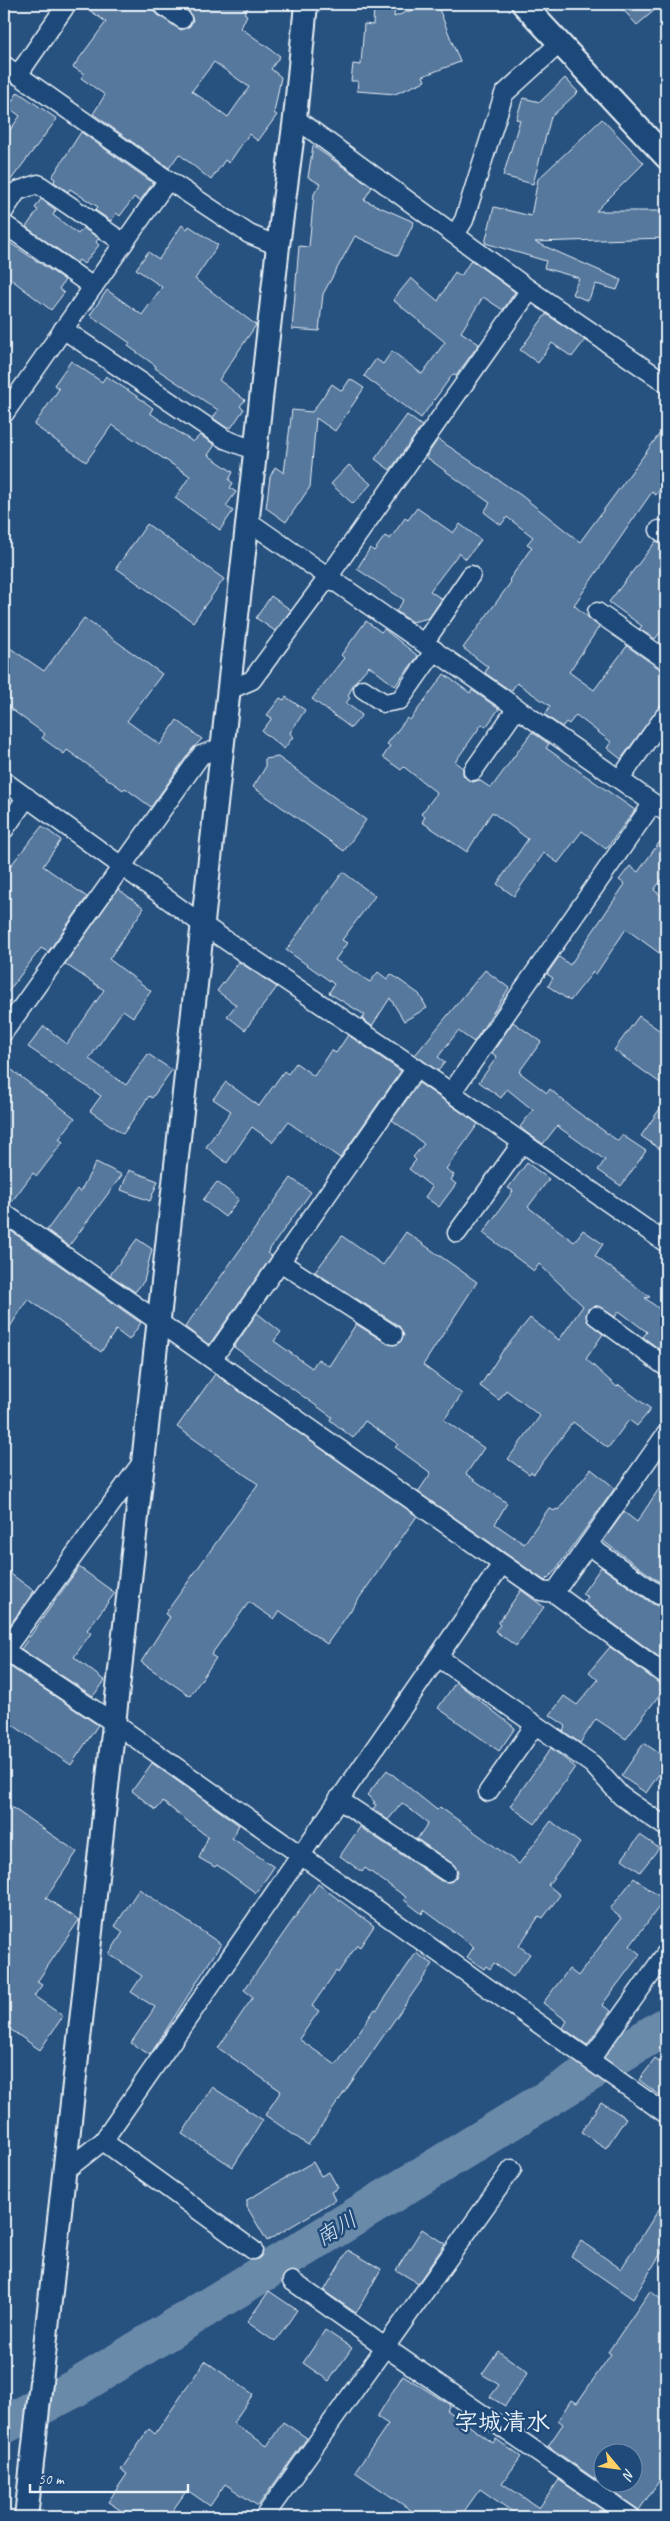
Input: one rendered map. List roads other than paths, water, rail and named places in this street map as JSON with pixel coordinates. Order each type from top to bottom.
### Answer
[{"type":"street","points":[[18,75],[67,4]]},
{"type":"street","points":[[160,4],[182,19]]},
{"type":"street","points":[[26,2517],[278,246],[295,118],[306,4]]},
{"type":"street","points":[[523,4],[666,157]]},
{"type":"street","points":[[455,235],[464,220],[504,94],[560,43]]},
{"type":"street","points":[[4,65],[168,180],[256,238],[278,246]]},
{"type":"street","points":[[295,118],[530,290],[666,383]]},
{"type":"street","points":[[4,414],[168,180]]},
{"type":"street","points":[[4,212],[17,191],[38,184],[124,243]]},
{"type":"street","points":[[4,224],[93,287]]},
{"type":"street","points":[[229,690],[252,680],[329,576],[530,290]]},
{"type":"street","points":[[63,329],[225,439],[256,451]]},
{"type":"street","points":[[248,520],[660,807],[451,1093]]},
{"type":"street","points":[[363,688],[384,703],[400,700],[471,575]]},
{"type":"street","points":[[597,612],[666,660]]},
{"type":"street","points":[[473,771],[517,708]]},
{"type":"street","points":[[620,779],[666,714]]},
{"type":"street","points":[[4,1032],[201,754],[223,747]]},
{"type":"street","points":[[4,781],[203,925],[416,1068],[666,1243]]},
{"type":"street","points":[[4,830],[27,797]]},
{"type":"street","points":[[213,1358],[416,1068]]},
{"type":"street","points":[[457,1233],[522,1143]]},
{"type":"street","points":[[4,1213],[158,1322],[213,1358],[541,1591],[554,1593],[666,1675]]},
{"type":"street","points":[[280,1262],[394,1335]]},
{"type":"street","points":[[596,1316],[666,1367]]},
{"type":"street","points":[[554,1593],[666,1434]]},
{"type":"street","points":[[143,1461],[4,1650],[114,1722],[666,2114]]},
{"type":"street","points":[[588,1545],[659,1595]]},
{"type":"street","points":[[66,2170],[103,2141],[502,1564]]},
{"type":"street","points":[[438,1656],[592,1764],[620,1796],[666,1827]]},
{"type":"street","points":[[488,1792],[535,1724]]},
{"type":"street","points":[[338,1799],[447,1872]]},
{"type":"street","points":[[590,2060],[666,1953]]},
{"type":"street","points":[[103,2141],[253,2250]]},
{"type":"street","points":[[264,2517],[512,2169]]},
{"type":"street","points":[[292,2281],[631,2517]]},
{"type":"waterway","name":"南川","points":[[4,2425],[74,2389],[666,2026]]},
{"type":"district","name":"字城清水","points":[[502,2422]]}]
